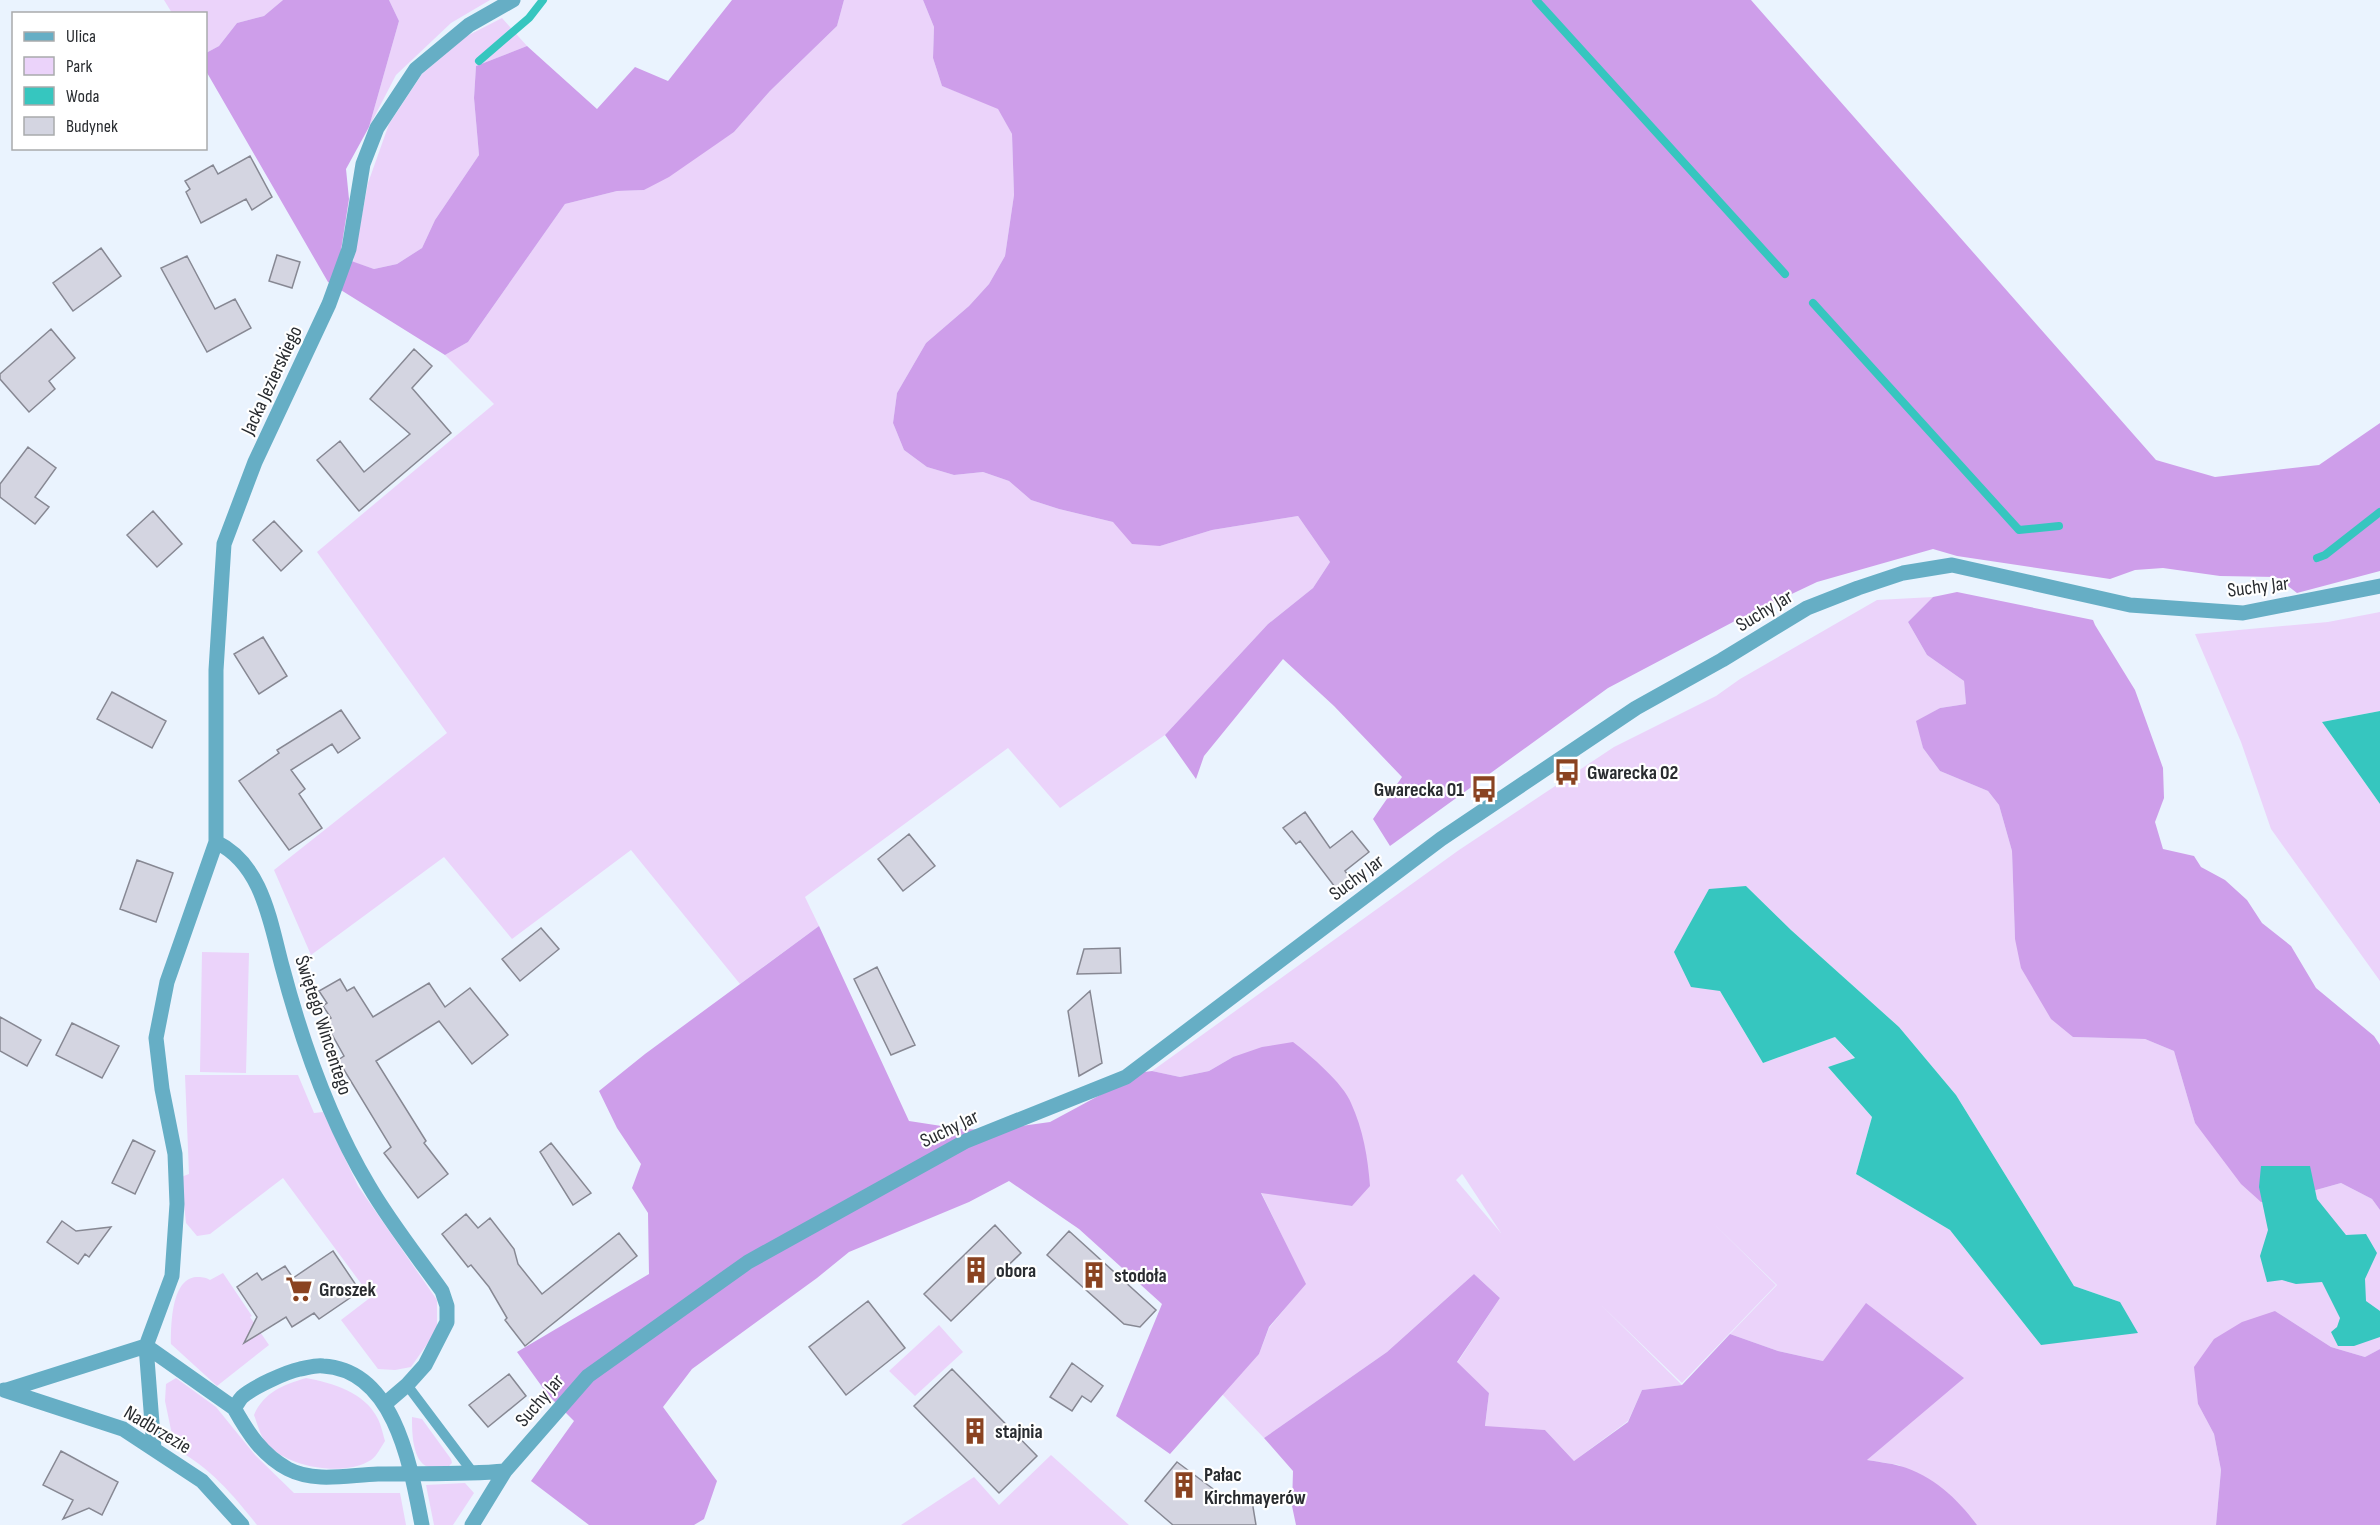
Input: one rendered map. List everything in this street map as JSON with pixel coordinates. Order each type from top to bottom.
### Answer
[{"type":"street","name":"Jacka Jezierskiego","points":[[146,1346],[172,1276],[177,1204],[175,1154],[162,1089],[156,1038],[167,982],[216,842],[216,670],[224,544],[255,462],[329,304],[349,249],[363,164],[377,128],[416,69],[469,25],[513,0]]},
{"type":"street","name":"Suchy Jar","points":[[472,1525],[505,1471],[588,1376],[748,1262],[966,1141],[1126,1077],[1441,839],[1491,804],[1636,708],[1722,660],[1807,608],[1903,573],[1952,565],[2130,605],[2243,613],[2380,586]]},
{"type":"street","name":"Świętego Wincentego","points":[[216,842],[235,854],[255,881],[265,902],[285,980],[316,1078],[369,1186],[442,1291],[447,1306],[447,1322],[425,1365],[386,1403]]},
{"type":"street","points":[[146,1346],[234,1408],[248,1434],[269,1457],[300,1474],[315,1477],[474,1474],[505,1471]]},
{"type":"street","points":[[3,1391],[146,1346]]},
{"type":"street","points":[[146,1346],[154,1449]]},
{"type":"street","points":[[234,1408],[243,1397],[292,1371],[322,1366],[340,1369],[357,1377],[386,1403],[412,1475],[422,1525]]},
{"type":"street","name":"Nadbrzezie","points":[[3,1391],[123,1429],[202,1481],[242,1525]]},
{"type":"lane","points":[[407,1385],[474,1474]]},
{"type":"green space","points":[[164,0],[283,0],[264,16],[237,23],[219,46],[207,52],[207,12],[171,12]]},
{"type":"green space","points":[[389,0],[490,0],[451,23],[396,75],[369,127],[399,21]]},
{"type":"green space","points":[[844,0],[923,0],[934,27],[933,58],[942,86],[998,108],[1012,134],[1014,195],[1005,256],[989,284],[969,306],[926,343],[897,393],[893,423],[904,450],[927,467],[954,475],[983,472],[1009,481],[1031,500],[1113,522],[1160,546],[1212,530],[1298,516],[1330,562],[1313,588],[1268,624],[1165,735],[1060,808],[1008,748],[805,897],[819,926],[740,984],[631,850],[512,939],[444,857],[311,955],[274,870],[447,733],[317,552],[494,404],[445,355],[468,342],[565,204],[617,191],[644,190],[734,132],[770,91],[837,26]]},
{"type":"green space","points":[[502,18],[527,46],[476,66],[474,98],[479,155],[435,220],[422,248],[397,264],[374,269],[353,262],[368,183],[389,124],[422,74],[467,36]]},
{"type":"green space","points":[[1933,597],[1908,622],[1927,655],[1964,681],[1966,704],[1940,708],[1917,721],[1923,748],[1940,771],[1988,791],[1999,805],[2012,851],[2015,939],[2073,1037],[2145,1039],[2174,1051],[2195,1123],[2292,1202],[2316,1190],[2341,1183],[2372,1199],[2380,1210],[2380,1349],[2365,1357],[2331,1347],[2275,1311],[2198,1404],[2214,1434],[2221,1470],[2216,1525],[1977,1525],[1899,1465],[1867,1460],[1963,1377],[1823,1361],[1778,1351],[1730,1334],[1777,1285],[1713,1223],[1776,1285],[1682,1383],[1600,1304],[1682,1385],[1642,1390],[1628,1421],[1574,1461],[1545,1430],[1485,1427],[1489,1393],[1457,1363],[1500,1298],[1474,1274],[1387,1352],[1264,1438],[1222,1394],[1259,1354],[1269,1328],[1305,1284],[1261,1192],[1352,1206],[1233,1057],[1209,1071],[1180,1077],[1152,1071],[1459,850],[1614,747],[1716,696],[1740,679],[1877,600]],"holes":[[[1746,886],[1791,930],[1899,1027],[1956,1095],[2074,1286],[2120,1302],[2041,1345],[1950,1230],[1856,1174],[1872,1117],[1828,1067],[1855,1059],[1835,1037],[1763,1063],[1720,991]],[[1463,1175],[1501,1233],[1456,1180]]]},
{"type":"green space","points":[[2380,612],[2380,711],[2322,722],[2380,804],[2380,981],[2271,829],[2241,742],[2195,634],[2328,622]]},
{"type":"green space","points":[[202,952],[249,953],[246,1073],[200,1072]]},
{"type":"green space","points":[[185,1075],[298,1075],[314,1113],[323,1112],[358,1186],[437,1300],[437,1330],[411,1367],[395,1370],[378,1369],[341,1320],[371,1297],[283,1178],[210,1234],[197,1236],[186,1223],[181,1177],[189,1174]]},
{"type":"green space","points":[[223,1273],[269,1345],[217,1386],[171,1344],[171,1326],[174,1304],[182,1286],[188,1280],[196,1277],[210,1280]]},
{"type":"green space","points":[[939,1325],[963,1352],[915,1396],[889,1371]]},
{"type":"green space","points":[[176,1378],[216,1407],[255,1455],[294,1493],[400,1493],[406,1525],[257,1525],[210,1473],[175,1449],[165,1401],[166,1384]]},
{"type":"green space","points":[[306,1378],[347,1390],[365,1402],[372,1410],[379,1421],[385,1441],[371,1460],[346,1468],[317,1467],[289,1459],[267,1444],[254,1415],[258,1407],[275,1391]]},
{"type":"green space","points":[[412,1417],[422,1419],[451,1459],[452,1463],[448,1467],[428,1467],[419,1459],[414,1445]]},
{"type":"green space","points":[[1051,1455],[1129,1525],[901,1525],[974,1477],[999,1505]]},
{"type":"green space","points":[[465,1483],[474,1493],[453,1525],[434,1525],[426,1485]]},
{"type":"shaded area","points":[[283,0],[389,0],[399,21],[369,127],[346,169],[349,199],[340,257],[374,269],[397,264],[422,248],[435,220],[479,155],[474,98],[476,66],[527,46],[597,109],[635,67],[668,81],[732,0],[844,0],[837,26],[770,91],[734,132],[669,177],[644,190],[617,191],[565,204],[468,342],[445,355],[328,282],[207,73],[207,52],[219,46],[237,23],[264,16]]},
{"type":"shaded area","points":[[923,0],[1751,0],[2156,460],[2215,477],[2319,465],[2380,423],[2380,571],[2297,593],[2276,577],[2220,576],[2163,568],[2135,570],[2110,579],[1957,556],[1933,549],[1817,582],[1733,622],[1608,688],[1390,846],[1373,819],[1402,777],[1334,706],[1283,659],[1204,756],[1196,779],[1165,735],[1268,624],[1313,588],[1330,562],[1298,516],[1212,530],[1160,546],[1132,544],[1113,522],[1031,500],[1009,481],[983,472],[954,475],[927,467],[904,450],[893,423],[897,393],[926,343],[969,306],[989,284],[1005,256],[1014,195],[1012,134],[998,109],[942,86],[933,58],[934,27]]},
{"type":"shaded area","points":[[1957,592],[2093,620],[2135,690],[2163,768],[2164,798],[2155,822],[2163,849],[2194,856],[2201,867],[2225,880],[2247,900],[2262,923],[2291,946],[2316,988],[2374,1036],[2380,1045],[2380,1210],[2372,1199],[2341,1183],[2316,1190],[2292,1202],[2261,1202],[2241,1184],[2195,1123],[2174,1051],[2145,1039],[2073,1037],[2051,1019],[2021,968],[2015,939],[2012,851],[1999,805],[1988,791],[1940,771],[1923,748],[1916,721],[1940,708],[1966,704],[1964,681],[1927,655],[1908,622],[1933,597]]},
{"type":"shaded area","points":[[819,926],[909,1121],[961,1129],[992,1130],[1050,1122],[1102,1094],[1123,1075],[1152,1071],[1180,1077],[1209,1071],[1233,1057],[1262,1047],[1293,1042],[1325,1070],[1347,1095],[1362,1133],[1370,1186],[1352,1206],[1261,1193],[1306,1284],[1269,1327],[1259,1354],[1170,1454],[1116,1416],[1162,1304],[1079,1229],[1009,1181],[969,1202],[849,1252],[692,1369],[663,1407],[717,1481],[704,1519],[694,1525],[589,1525],[531,1481],[574,1421],[548,1395],[517,1352],[649,1274],[648,1213],[632,1188],[641,1164],[617,1128],[599,1091],[645,1054]]},
{"type":"shaded area","points":[[1474,1274],[1500,1298],[1457,1362],[1489,1393],[1485,1426],[1545,1430],[1574,1461],[1628,1422],[1642,1390],[1682,1385],[1730,1334],[1778,1351],[1823,1361],[1866,1303],[1964,1378],[1867,1460],[1900,1466],[1923,1475],[1952,1497],[1977,1525],[1296,1525],[1292,1506],[1293,1471],[1264,1438],[1387,1352]]},
{"type":"shaded area","points":[[2275,1311],[2331,1347],[2365,1357],[2380,1349],[2380,1525],[2216,1525],[2221,1470],[2214,1434],[2198,1404],[2194,1367],[2214,1339],[2242,1322]]},
{"type":"water","points":[[2380,711],[2380,804],[2322,722]]},
{"type":"water","points":[[1746,886],[1791,930],[1899,1027],[1956,1095],[2074,1286],[2120,1302],[2138,1333],[2041,1345],[1950,1230],[1856,1174],[1872,1117],[1828,1067],[1855,1058],[1835,1037],[1763,1063],[1720,991],[1691,987],[1674,952],[1709,889]]},
{"type":"water","points":[[2261,1166],[2310,1166],[2317,1199],[2346,1235],[2366,1234],[2377,1253],[2365,1279],[2366,1301],[2380,1311],[2380,1337],[2354,1346],[2338,1346],[2331,1332],[2337,1327],[2340,1318],[2322,1282],[2296,1284],[2282,1280],[2267,1282],[2260,1256],[2268,1230],[2259,1187]]},
{"type":"building","points":[[250,156],[272,197],[252,210],[246,199],[201,223],[186,192],[190,189],[185,181],[213,165],[218,174]]},
{"type":"building","points":[[101,248],[121,276],[73,311],[53,283]]},
{"type":"building","points":[[277,255],[300,262],[292,288],[269,281]]},
{"type":"building","points":[[187,256],[215,309],[235,299],[251,328],[207,352],[161,268]]},
{"type":"building","points":[[51,329],[75,358],[49,381],[55,389],[29,412],[0,379],[0,374]]},
{"type":"building","points":[[414,349],[432,366],[412,388],[451,433],[359,511],[317,460],[340,441],[364,472],[410,434],[370,399]]},
{"type":"building","points":[[28,447],[56,468],[35,497],[49,507],[35,524],[0,497],[0,484]]},
{"type":"building","points":[[153,511],[182,544],[157,567],[127,535]]},
{"type":"building","points":[[274,521],[302,551],[281,571],[253,540]]},
{"type":"building","points":[[263,637],[287,676],[259,694],[234,654]]},
{"type":"building","points":[[112,692],[166,721],[152,748],[97,719]]},
{"type":"building","points":[[341,710],[360,738],[338,753],[332,744],[291,770],[305,789],[299,794],[322,828],[289,850],[239,781],[279,753],[277,750]]},
{"type":"building","points":[[1305,812],[1330,848],[1352,831],[1369,852],[1345,871],[1352,881],[1338,891],[1300,841],[1296,844],[1283,828]]},
{"type":"building","points":[[909,834],[935,866],[903,891],[878,859]]},
{"type":"building","points":[[137,860],[173,873],[156,922],[120,909]]},
{"type":"building","points":[[541,928],[559,949],[520,981],[502,959]]},
{"type":"building","points":[[1120,948],[1121,973],[1077,974],[1084,949]]},
{"type":"building","points":[[877,967],[915,1045],[891,1055],[854,979]]},
{"type":"building","points":[[340,979],[347,991],[354,987],[373,1017],[429,983],[445,1007],[470,988],[508,1035],[472,1064],[439,1021],[376,1061],[426,1141],[424,1143],[448,1174],[418,1198],[384,1153],[391,1147],[338,1060],[344,1056],[325,1022],[331,1018],[323,1006],[327,1003],[319,991]]},
{"type":"building","points":[[1090,991],[1102,1063],[1079,1076],[1068,1011]]},
{"type":"building","points":[[0,1017],[41,1040],[27,1066],[0,1051]]},
{"type":"building","points":[[72,1023],[119,1046],[102,1078],[56,1055]]},
{"type":"building","points":[[133,1140],[155,1151],[135,1194],[112,1183]]},
{"type":"building","points":[[551,1143],[591,1193],[573,1205],[540,1152]]},
{"type":"building","points":[[466,1214],[478,1228],[490,1218],[514,1249],[518,1264],[542,1294],[619,1233],[637,1256],[525,1346],[505,1320],[507,1318],[489,1287],[471,1265],[468,1267],[442,1234]]},
{"type":"building","points":[[62,1221],[76,1231],[111,1227],[89,1257],[85,1254],[78,1264],[47,1242]]},
{"type":"building","name":"obora","points":[[995,1225],[1021,1253],[951,1321],[924,1294]]},
{"type":"building","name":"stodoła","points":[[1069,1231],[1156,1310],[1140,1327],[1124,1324],[1047,1255]]},
{"type":"building","name":"Groszek","points":[[333,1251],[360,1291],[319,1319],[314,1313],[292,1327],[286,1317],[244,1343],[257,1317],[237,1287],[257,1273],[262,1280],[285,1266],[293,1278]]},
{"type":"building","points":[[868,1301],[905,1348],[846,1395],[809,1347]]},
{"type":"building","points":[[1072,1363],[1103,1386],[1091,1402],[1082,1396],[1072,1411],[1050,1397]]},
{"type":"building","name":"stajnia","points":[[952,1369],[1037,1456],[999,1493],[914,1406]]},
{"type":"building","points":[[509,1374],[526,1396],[488,1427],[469,1405]]},
{"type":"building","points":[[61,1451],[118,1482],[102,1515],[89,1508],[63,1519],[73,1500],[43,1485]]},
{"type":"building","name":"Pałac Kirchmayerów","points":[[1177,1462],[1224,1497],[1244,1495],[1252,1501],[1256,1525],[1173,1525],[1145,1501]]},
{"type":"waterway","points":[[479,61],[529,18],[543,0]]},
{"type":"waterway","points":[[1536,0],[1785,274]]},
{"type":"waterway","points":[[1813,303],[2019,530],[2059,526]]},
{"type":"waterway","points":[[2317,558],[2325,555],[2380,512]]},
{"type":"place","name":"Gwarecka 02","points":[[1567,772]]},
{"type":"place","name":"Gwarecka 01","points":[[1484,789]]},
{"type":"place","name":"obora","points":[[976,1270]]},
{"type":"place","name":"stodoła","points":[[1094,1275]]},
{"type":"place","name":"Groszek","points":[[299,1289]]},
{"type":"place","name":"stajnia","points":[[975,1431]]},
{"type":"place","name":"Pałac Kirchmayerów","points":[[1184,1485]]}]
